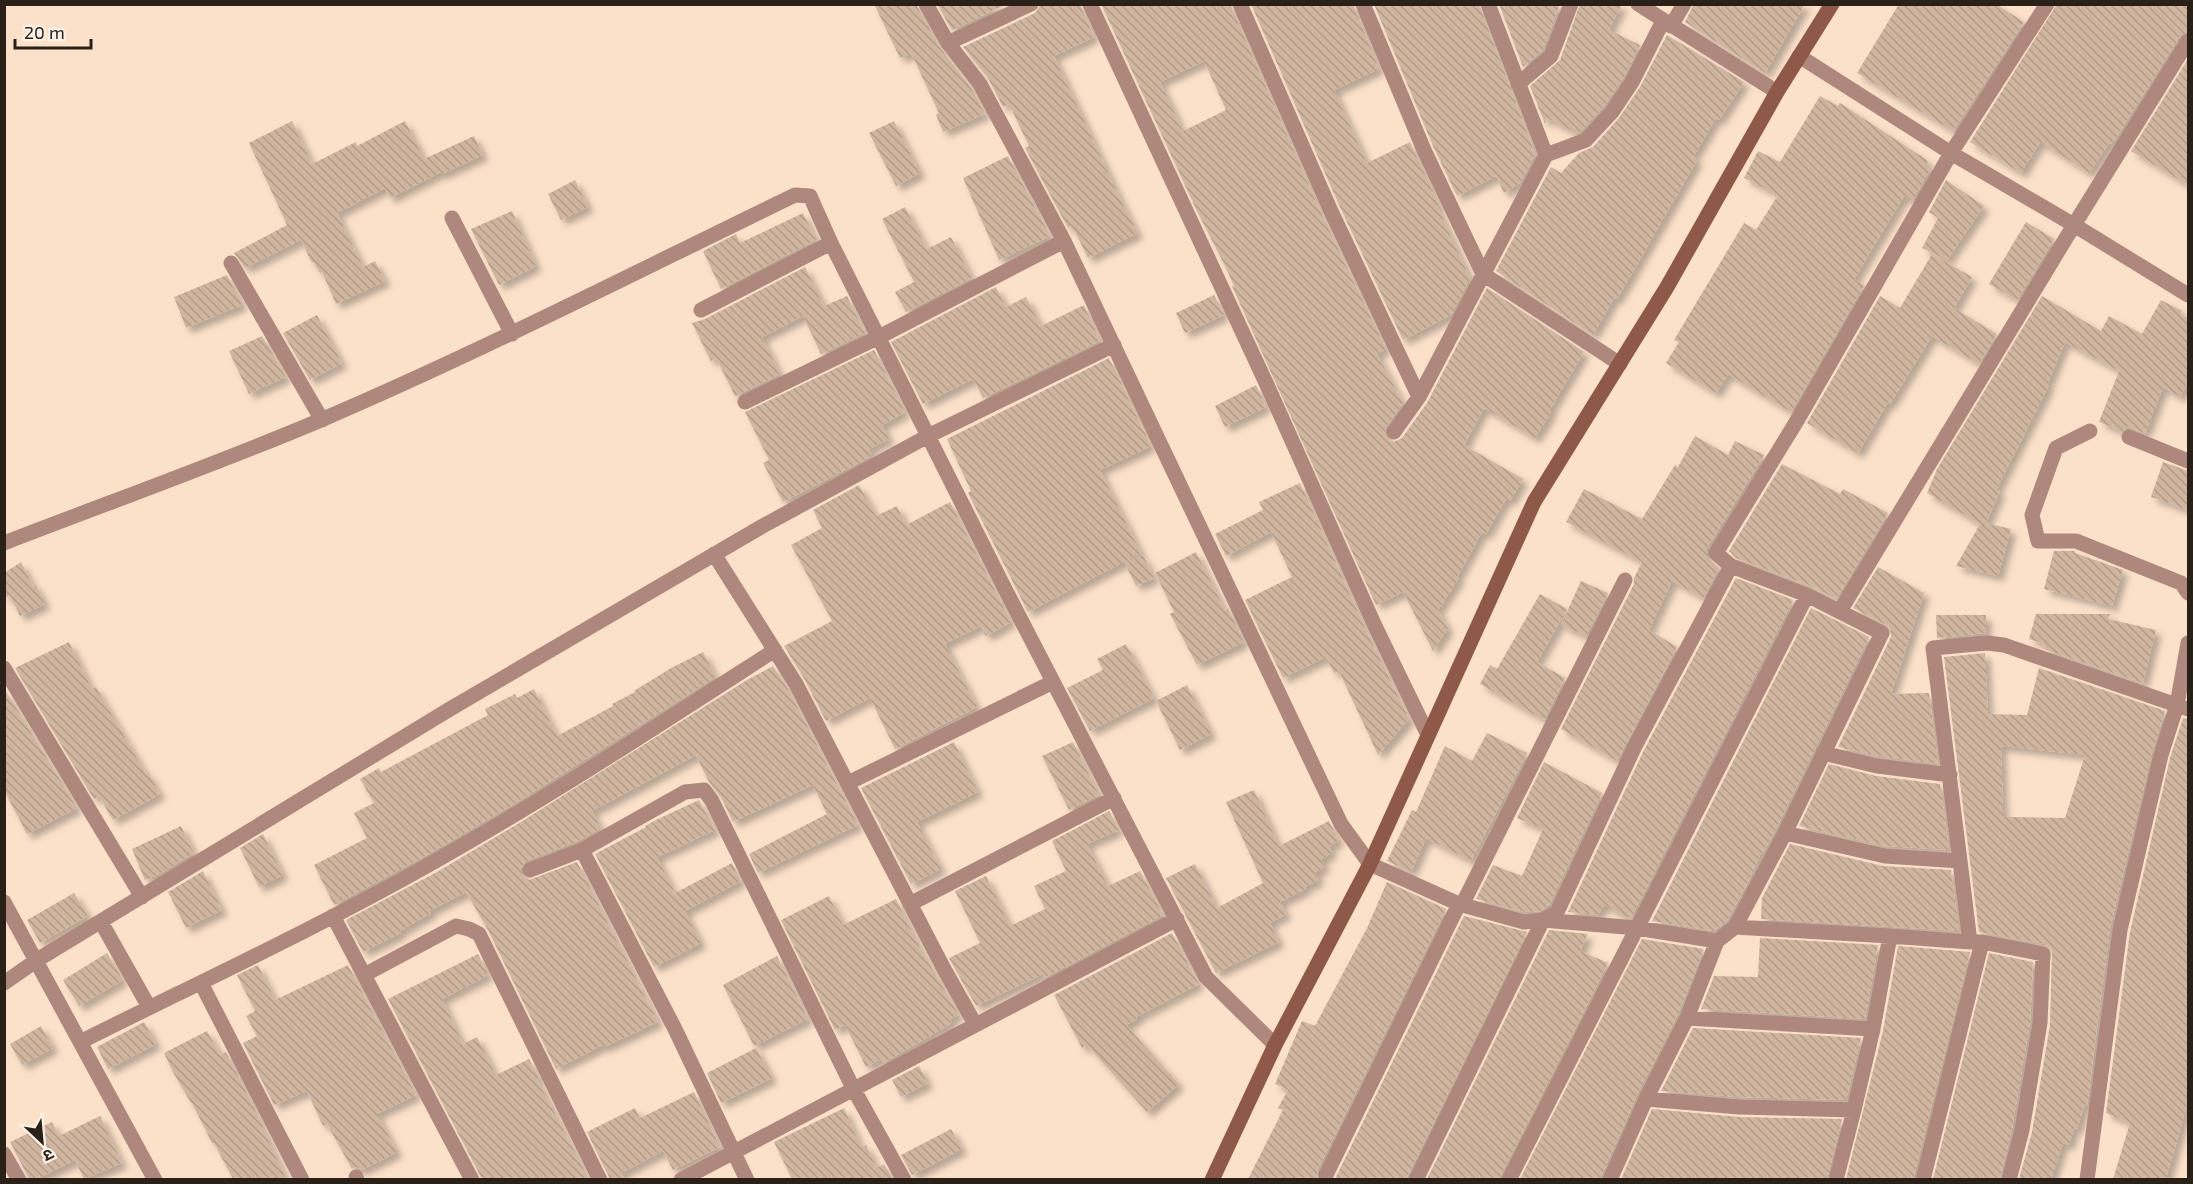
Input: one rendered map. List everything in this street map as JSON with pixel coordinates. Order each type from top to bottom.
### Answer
[{"type":"street","points":[[926,4],[948,43],[980,84],[1064,241],[1341,824],[1370,864],[1461,904],[1524,922],[1543,920],[1637,928],[1717,941]]},
{"type":"street","points":[[948,43],[1031,4]]},
{"type":"street","points":[[1090,4],[1428,735]]},
{"type":"street","points":[[1240,4],[1330,209],[1419,397]]},
{"type":"street","points":[[1363,4],[1424,150],[1483,274],[1620,364]]},
{"type":"street","points":[[1488,4],[1546,155]]},
{"type":"street","points":[[1518,84],[1551,56],[1571,4]]},
{"type":"street","points":[[1638,4],[1778,92]]},
{"type":"street","points":[[1394,432],[1419,397],[1546,155],[1586,140],[1612,112],[1667,24],[1684,4]]},
{"type":"street","points":[[1212,1179],[1275,1045],[1370,864],[1534,502],[1668,287],[1778,92],[1832,4]]},
{"type":"street","points":[[1610,1179],[1646,1099],[1687,1018],[1717,941],[1735,927],[1785,833],[1882,633],[1807,595],[1731,566],[1716,553],[1798,418],[1951,153],[2047,4]]},
{"type":"street","points":[[1840,611],[2188,41]]},
{"type":"street","points":[[1799,56],[1951,153],[2188,295]]},
{"type":"street","points":[[4,543],[322,420],[512,334],[795,195],[810,196],[831,243],[928,436],[1206,977],[1275,1045]]},
{"type":"street","points":[[452,219],[512,334]]},
{"type":"street","points":[[745,402],[879,337],[1064,241]]},
{"type":"street","points":[[701,309],[831,243]]},
{"type":"street","points":[[231,263],[322,420]]},
{"type":"street","points":[[4,983],[450,709],[714,554],[928,436],[1114,345]]},
{"type":"street","points":[[2090,431],[2056,448],[2032,515],[2038,541],[2076,541],[2181,583],[2188,593]]},
{"type":"street","points":[[2129,437],[2188,461]]},
{"type":"street","points":[[714,554],[796,684],[975,1024]]},
{"type":"street","points":[[1416,1179],[1543,920],[1557,912],[1635,746],[1731,566]]},
{"type":"street","points":[[1326,1175],[1624,580]]},
{"type":"street","points":[[1509,1179],[1807,595]]},
{"type":"street","points":[[1923,1179],[1976,942],[1960,861],[1933,648],[1987,642],[2004,645],[2183,707]]},
{"type":"street","points":[[2087,1179],[2120,930],[2162,755],[2183,707],[2188,643]]},
{"type":"street","points":[[80,1042],[201,984],[432,863],[546,796],[775,650]]},
{"type":"street","points":[[4,668],[142,897]]},
{"type":"street","points":[[848,783],[1053,682]]},
{"type":"street","points":[[1823,753],[1877,766],[1950,775]]},
{"type":"street","points":[[530,870],[582,850],[685,792],[704,790],[712,801],[853,1088],[904,1179]]},
{"type":"street","points":[[910,904],[1113,798]]},
{"type":"street","points":[[1785,833],[1885,856],[1960,861]]},
{"type":"street","points":[[582,850],[675,1029],[732,1152],[747,1179]]},
{"type":"street","points":[[4,902],[38,960],[154,1179]]},
{"type":"street","points":[[333,916],[472,1179]]},
{"type":"street","points":[[681,1179],[1177,919]]},
{"type":"street","points":[[101,922],[149,1007]]},
{"type":"street","points":[[364,975],[456,926],[479,934],[600,1179]]},
{"type":"street","points":[[1735,927],[1976,942],[2043,954],[2040,1023],[2022,1130],[2009,1179]]},
{"type":"street","points":[[1836,1179],[1873,1029],[1890,936]]},
{"type":"street","points":[[201,984],[302,1179]]},
{"type":"street","points":[[1687,1018],[1873,1029]]},
{"type":"street","points":[[1646,1099],[1739,1107],[1854,1110]]},
{"type":"street","points":[[4,1154],[19,1179]]},
{"type":"building","points":[[874,4],[916,4],[940,48],[972,89],[985,114],[943,132],[936,115],[939,113],[911,53],[900,58]]},
{"type":"building","points":[[937,4],[1007,4],[952,30]]},
{"type":"building","points":[[1041,4],[1080,4],[1094,37],[1054,56],[1138,233],[1088,258],[1072,226],[1068,228],[1025,148],[1029,146],[1009,104],[1003,107],[988,78],[963,47],[1035,13]]},
{"type":"building","points":[[1101,4],[1230,4],[1321,213],[1386,349],[1377,354],[1403,403],[1386,427],[1385,435],[1388,440],[1394,442],[1402,438],[1427,403],[1487,288],[1584,352],[1535,438],[1484,408],[1464,445],[1523,479],[1510,501],[1506,499],[1486,534],[1482,532],[1457,577],[1459,578],[1438,610],[1448,628],[1433,651],[1403,592],[1376,605],[1232,286],[1234,286],[1226,268],[1197,211]],"holes":[[[1204,61],[1226,110],[1183,131],[1160,82]]]},
{"type":"building","points":[[1251,4],[1353,4],[1379,69],[1334,90],[1367,163],[1410,142],[1470,278],[1451,315],[1403,340],[1339,205]]},
{"type":"building","points":[[1374,4],[1479,4],[1535,154],[1520,183],[1504,193],[1496,176],[1457,196],[1433,146]]},
{"type":"building","points":[[1499,4],[1560,4],[1543,50],[1523,67]]},
{"type":"building","points":[[1580,4],[1622,4],[1609,30],[1640,45],[1624,77],[1604,106],[1580,132],[1576,133],[1547,118],[1545,124],[1530,86],[1560,60]]},
{"type":"building","points":[[1694,4],[1805,4],[1765,73],[1685,22]]},
{"type":"building","points":[[1899,4],[1996,4],[2024,22],[1953,131],[1857,73]]},
{"type":"building","points":[[2057,4],[2188,4],[2188,31],[2180,36],[2114,141],[2109,143],[2089,173],[2040,142],[2021,173],[1970,142]]},
{"type":"building","points":[[1667,35],[1744,82],[1719,120],[1716,118],[1693,157],[1697,160],[1617,299],[1614,298],[1593,335],[1496,271],[1551,167],[1561,173],[1579,153],[1593,147],[1619,118],[1640,87]]},
{"type":"building","points":[[2188,59],[2188,185],[2131,151]]},
{"type":"building","points":[[1820,96],[1838,106],[1840,103],[1927,160],[1927,167],[1930,169],[1912,201],[1904,196],[1854,279],[1864,285],[1791,412],[1728,374],[1716,393],[1666,363],[1679,342],[1674,340],[1744,223],[1756,230],[1778,195],[1744,178],[1758,151],[1780,162]]},
{"type":"building","points":[[292,121],[312,164],[356,142],[357,146],[405,121],[424,159],[474,136],[483,155],[442,174],[441,172],[390,198],[385,188],[337,213],[363,267],[375,261],[385,281],[336,304],[322,272],[320,273],[314,262],[312,263],[301,240],[245,268],[234,253],[287,225],[249,143]]},
{"type":"building","points":[[894,121],[920,173],[896,186],[869,133]]},
{"type":"building","points":[[1008,156],[1050,236],[999,260],[963,178]]},
{"type":"building","points":[[575,180],[588,207],[561,220],[548,194]]},
{"type":"building","points":[[1946,180],[1984,206],[1947,260],[1922,248],[1938,218],[1929,212]]},
{"type":"building","points":[[905,207],[927,249],[951,237],[972,278],[906,312],[895,292],[914,282],[882,219]]},
{"type":"building","points":[[512,211],[536,266],[499,285],[471,229]]},
{"type":"building","points":[[803,213],[816,240],[721,289],[703,251],[736,234],[740,243]]},
{"type":"building","points":[[2026,222],[2054,239],[2017,300],[1989,284]]},
{"type":"building","points":[[1932,254],[1972,277],[1954,308],[1997,334],[1979,364],[1932,336],[1890,404],[1888,402],[1858,453],[1807,423],[1880,296],[1900,308]]},
{"type":"building","points":[[805,267],[824,306],[847,296],[865,333],[821,354],[803,316],[762,337],[780,374],[735,396],[716,358],[711,361],[692,323],[705,319]]},
{"type":"building","points":[[227,275],[242,305],[186,328],[174,297]]},
{"type":"building","points":[[996,287],[1006,307],[1026,297],[1041,326],[1084,305],[1100,341],[983,398],[973,379],[923,404],[891,342]]},
{"type":"building","points":[[1214,295],[1224,315],[1185,333],[1176,313]]},
{"type":"building","points":[[2042,296],[2101,331],[2109,316],[2142,334],[2161,300],[2182,311],[2181,314],[2188,318],[2188,383],[2180,397],[2163,387],[2145,433],[2128,427],[2122,431],[2099,422],[2119,371],[2065,342],[2047,385],[2049,385],[1996,490],[2000,491],[1986,523],[2011,529],[1998,576],[1956,566],[1980,524],[1927,493],[1937,469]]},
{"type":"building","points":[[317,315],[342,363],[310,380],[283,333]]},
{"type":"building","points":[[262,336],[286,377],[249,394],[229,351]]},
{"type":"building","points":[[874,350],[905,412],[882,425],[889,439],[869,449],[872,456],[783,502],[763,463],[769,460],[745,412]]},
{"type":"building","points":[[1109,358],[1151,446],[1100,470],[1141,553],[1028,612],[968,493],[971,491],[947,439]]},
{"type":"building","points":[[1256,385],[1266,407],[1225,427],[1215,406]]},
{"type":"building","points":[[1695,436],[1728,455],[1735,441],[1764,455],[1707,548],[1707,557],[1719,568],[1703,598],[1672,581],[1649,630],[1677,647],[1617,761],[1561,729],[1634,584],[1634,578],[1642,562],[1566,522],[1584,489],[1642,519],[1675,465],[1678,467]]},
{"type":"building","points":[[2163,462],[2188,471],[2188,510],[2151,497]]},
{"type":"building","points":[[1782,464],[1840,494],[1843,489],[1888,513],[1836,599],[1811,586],[1736,558],[1729,551]]},
{"type":"building","points":[[1300,483],[1409,719],[1378,755],[1339,671],[1334,673],[1326,657],[1283,678],[1245,600],[1292,577],[1271,532],[1226,556],[1215,534],[1263,510],[1259,502]]},
{"type":"building","points":[[859,485],[876,516],[897,506],[906,525],[950,502],[1011,622],[986,636],[981,626],[945,644],[977,707],[895,749],[870,698],[826,721],[784,646],[832,621],[791,545],[822,528],[813,510]]},
{"type":"building","points":[[2054,551],[2074,551],[2123,570],[2112,606],[2044,589]]},
{"type":"building","points":[[1196,552],[1225,610],[1228,608],[1244,642],[1197,665],[1170,614],[1174,612],[1155,573]]},
{"type":"building","points":[[1143,555],[1154,578],[1136,586],[1125,563]]},
{"type":"building","points":[[21,562],[45,604],[20,616],[10,596],[4,598],[4,573]]},
{"type":"building","points":[[1878,567],[1924,593],[1891,694],[1929,693],[1938,764],[1879,756],[1838,747],[1891,637],[1890,628],[1887,625],[1853,608]]},
{"type":"building","points":[[1736,578],[1793,600],[1631,918],[1604,905],[1598,915],[1568,912],[1644,750]]},
{"type":"building","points":[[1581,581],[1608,593],[1586,636],[1561,625]]},
{"type":"building","points":[[1540,594],[1567,609],[1537,662],[1565,678],[1544,720],[1480,684],[1490,665],[1497,669]]},
{"type":"building","points":[[1811,608],[1869,637],[1776,829],[1763,853],[1764,846],[1727,921],[1714,931],[1652,921]]},
{"type":"building","points":[[2036,614],[2110,614],[2108,619],[2156,630],[2143,683],[2044,649],[2045,644],[2029,639]]},
{"type":"building","points":[[1936,615],[1986,615],[1986,633],[1937,638]]},
{"type":"building","points":[[69,642],[92,689],[96,687],[160,794],[113,820],[99,796],[94,799],[15,668]]},
{"type":"building","points":[[1126,644],[1154,698],[1090,731],[1067,688],[1103,670],[1097,659]]},
{"type":"building","points":[[703,652],[716,677],[514,804],[427,855],[334,905],[314,865],[367,838],[354,813],[374,803],[360,779],[379,768],[381,772],[488,715],[485,709],[515,694],[517,698],[534,689],[557,736],[613,706],[612,704],[671,668]]},
{"type":"building","points":[[1985,653],[1988,714],[2027,715],[2039,668],[2165,711],[2152,753],[2110,928],[2087,1105],[2085,1104],[2077,1129],[2074,1128],[2069,1145],[2063,1143],[2051,1179],[2019,1179],[2032,1132],[2050,1025],[2052,950],[2045,944],[1979,932],[1944,657]],"holes":[[[2001,746],[2085,755],[2065,818],[2003,817]]]},
{"type":"building","points":[[773,666],[788,689],[858,825],[758,873],[749,854],[827,814],[813,785],[733,822],[696,755],[592,811],[601,828],[578,841],[526,861],[521,868],[521,874],[529,880],[577,862],[658,1022],[604,1047],[603,1045],[556,1069],[488,930],[466,892],[429,911],[431,913],[400,931],[401,933],[363,952],[346,920],[437,872]]},
{"type":"building","points":[[1187,685],[1211,734],[1180,750],[1156,701]]},
{"type":"building","points":[[4,688],[77,808],[27,834],[4,790]]},
{"type":"building","points":[[2183,718],[2188,719],[2188,1102],[2166,1179],[2113,1179],[2130,1123],[2106,1113],[2130,932],[2170,758]]},
{"type":"building","points":[[1487,733],[1527,753],[1471,861],[1426,838],[1411,872],[1387,861],[1412,810],[1416,812],[1445,746],[1472,761]]},
{"type":"building","points":[[954,742],[978,792],[917,822],[941,869],[911,884],[861,788]]},
{"type":"building","points":[[1073,742],[1099,795],[1069,810],[1042,756]]},
{"type":"building","points":[[1544,762],[1602,793],[1549,905],[1540,911],[1525,912],[1476,899],[1493,865],[1522,876],[1543,829],[1517,818]]},
{"type":"building","points":[[1829,764],[1876,776],[1940,784],[1949,850],[1886,846],[1799,826]]},
{"type":"building","points":[[1254,790],[1279,846],[1329,821],[1339,841],[1329,846],[1332,853],[1321,859],[1325,867],[1315,872],[1319,880],[1280,902],[1286,914],[1270,923],[1279,942],[1216,973],[1166,878],[1195,864],[1217,908],[1263,883],[1226,802]]},
{"type":"building","points":[[699,800],[715,830],[657,857],[675,893],[732,863],[741,881],[685,911],[701,943],[654,967],[595,854],[658,819]]},
{"type":"building","points":[[1109,811],[1119,830],[1087,844],[1108,886],[1140,871],[1163,915],[1044,978],[1043,974],[976,1006],[949,958],[980,943],[955,891],[986,876],[1010,926],[1045,909],[1034,886],[1066,871],[1052,841]]},
{"type":"building","points":[[181,826],[194,853],[145,880],[132,849]]},
{"type":"building","points":[[263,834],[283,875],[259,887],[240,848]]},
{"type":"building","points":[[1790,844],[1883,866],[1951,870],[1959,931],[1761,919],[1762,898]]},
{"type":"building","points":[[203,871],[222,910],[186,928],[168,892]]},
{"type":"building","points":[[1387,882],[1446,909],[1317,1171],[1318,1179],[1248,1179],[1283,1110],[1278,1108],[1288,1090],[1275,1084],[1302,1021],[1315,1026],[1367,928]]},
{"type":"building","points":[[74,893],[88,916],[40,943],[27,920]]},
{"type":"building","points":[[829,896],[843,925],[896,899],[920,948],[959,1015],[950,1019],[952,1023],[883,1063],[881,1059],[866,1067],[845,1025],[835,1030],[781,920]]},
{"type":"building","points":[[1464,916],[1527,932],[1406,1179],[1335,1179]]},
{"type":"building","points":[[1549,930],[1588,934],[1580,951],[1608,963],[1499,1179],[1427,1179]]},
{"type":"building","points":[[1172,933],[1199,984],[1136,1017],[1137,1019],[1126,1025],[1179,1084],[1147,1112],[1087,1045],[1082,1048],[1054,995]]},
{"type":"building","points":[[1760,938],[1878,945],[1865,1019],[1701,1009],[1714,976],[1758,977]]},
{"type":"building","points":[[1642,939],[1704,949],[1678,1014],[1637,1095],[1600,1179],[1520,1179]]},
{"type":"building","points":[[1898,946],[1970,952],[1913,1179],[1846,1179],[1883,1031]]},
{"type":"building","points":[[107,953],[123,980],[79,1006],[63,980]]},
{"type":"building","points":[[1989,953],[2033,962],[2030,1022],[2012,1128],[2000,1179],[1933,1179]]},
{"type":"building","points":[[478,954],[488,975],[442,999],[463,1044],[477,1037],[496,1075],[529,1059],[589,1179],[482,1179],[388,999]]},
{"type":"building","points":[[777,956],[808,1019],[754,1046],[723,985]]},
{"type":"building","points":[[258,965],[275,1000],[348,965],[416,1095],[377,1114],[397,1152],[362,1170],[357,1167],[352,1169],[327,1124],[323,1126],[307,1091],[274,1105],[243,1043],[257,1036],[246,1016],[255,1011],[237,975]]},
{"type":"building","points":[[144,1022],[156,1044],[108,1069],[97,1047]]},
{"type":"building","points":[[41,1026],[53,1048],[22,1065],[10,1044]]},
{"type":"building","points":[[1693,1028],[1861,1038],[1846,1100],[1740,1097],[1661,1091]]},
{"type":"building","points":[[207,1031],[220,1055],[226,1052],[286,1179],[233,1179],[173,1072],[164,1053]]},
{"type":"building","points":[[756,1048],[772,1078],[721,1103],[707,1073]]},
{"type":"building","points":[[919,1066],[928,1083],[901,1097],[892,1080]]},
{"type":"building","points":[[694,1092],[720,1147],[673,1170],[663,1151],[621,1173],[625,1179],[610,1179],[587,1132],[635,1108],[640,1118]]},
{"type":"building","points":[[844,1108],[861,1147],[866,1145],[877,1168],[884,1164],[893,1179],[792,1179],[774,1142]]},
{"type":"building","points":[[1652,1109],[1739,1117],[1842,1119],[1827,1179],[1621,1179]]},
{"type":"building","points":[[100,1116],[122,1163],[84,1179],[75,1160],[37,1179],[29,1179],[10,1142],[52,1122],[59,1136]]},
{"type":"building","points":[[951,1129],[962,1149],[912,1175],[901,1155]]}]
